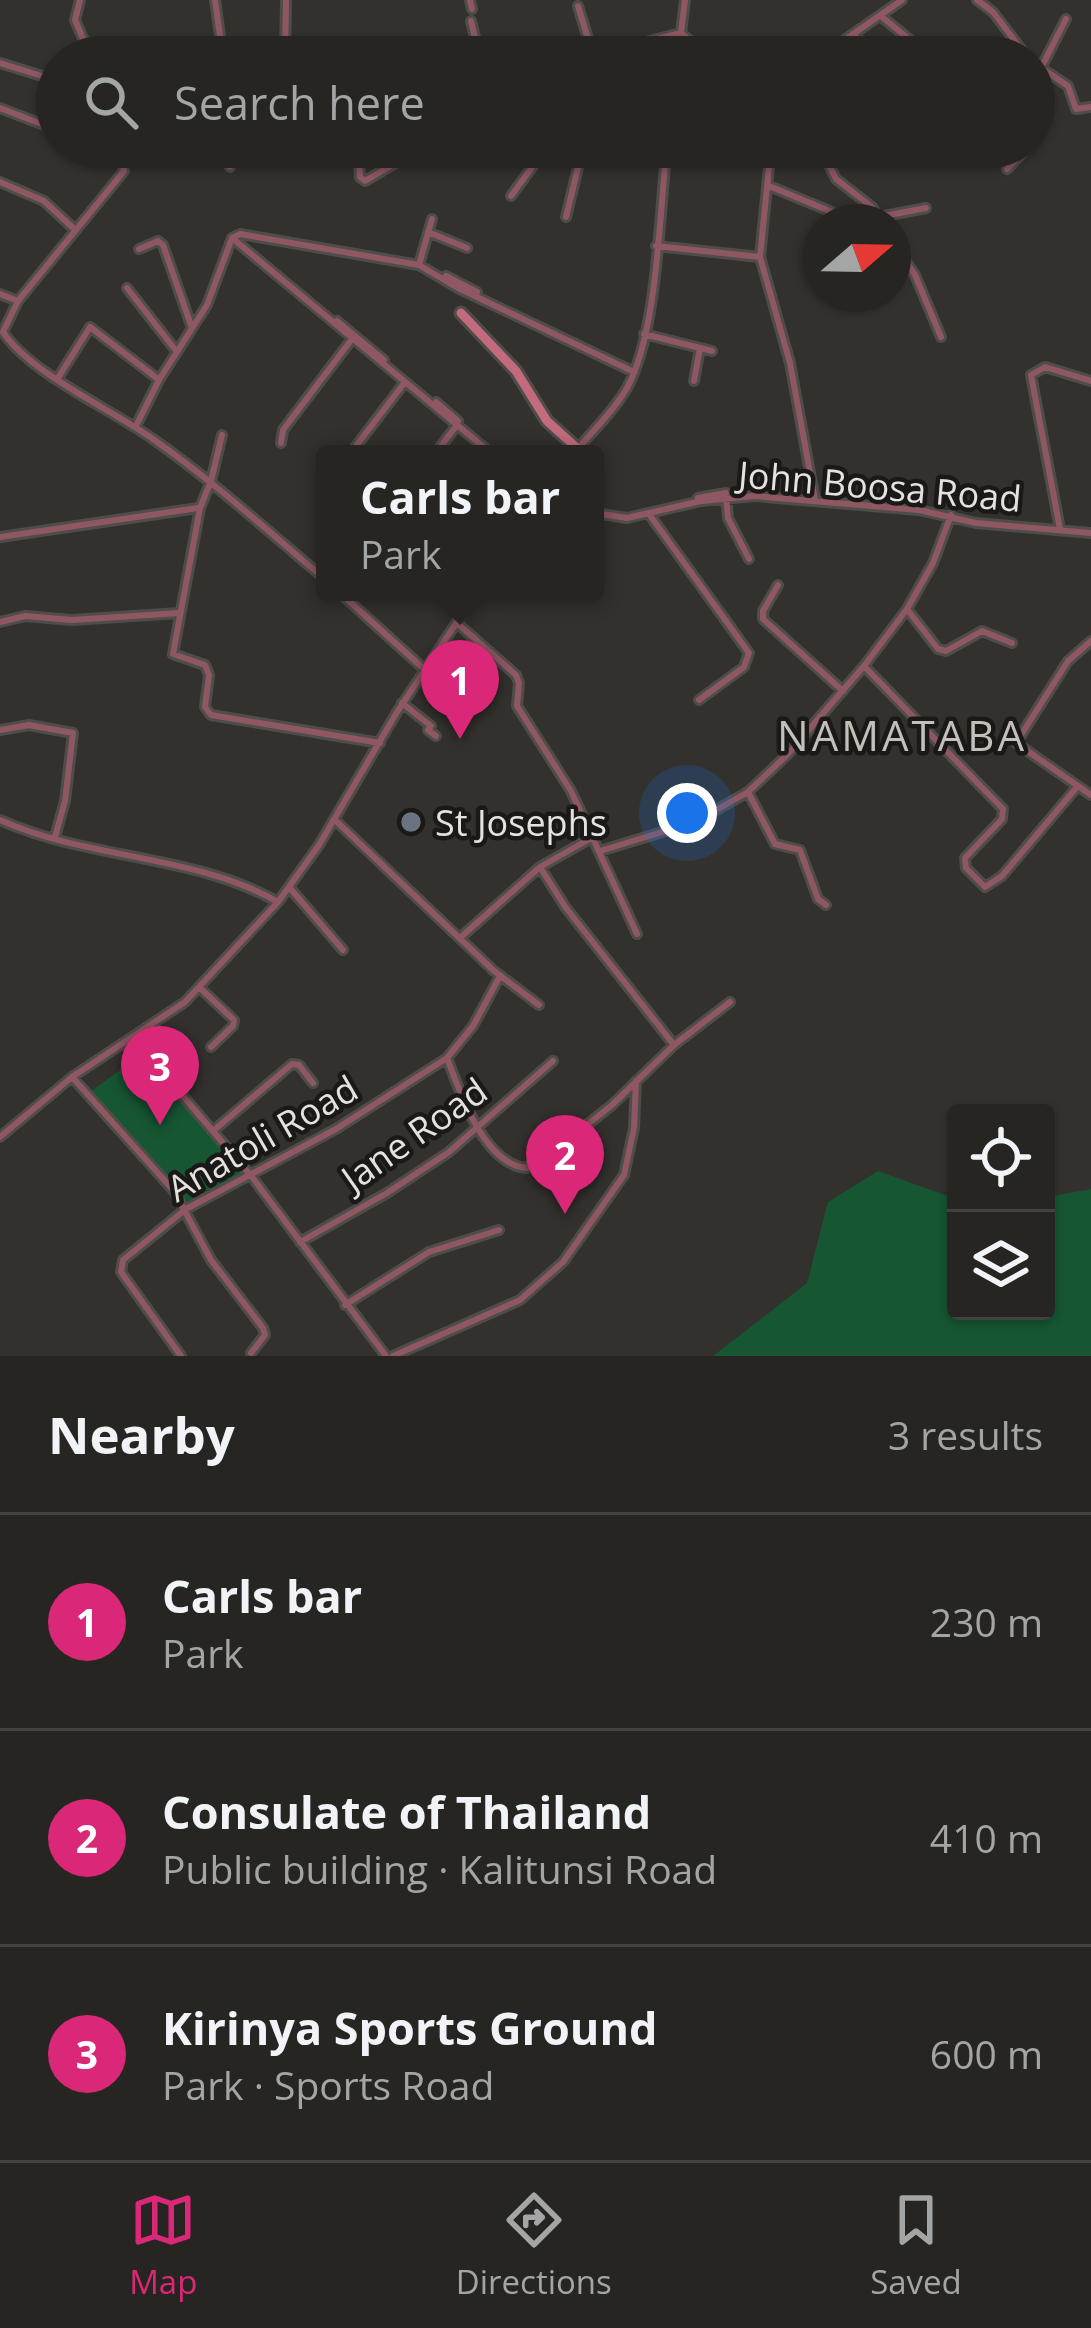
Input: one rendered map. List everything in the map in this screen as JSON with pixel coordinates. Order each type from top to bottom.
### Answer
[{"type":"street","points":[[80,0],[75,20],[82,36]]},
{"type":"street","points":[[214,0],[220,36]]},
{"type":"street","points":[[285,36],[286,0]]},
{"type":"street","points":[[681,36],[685,0]]},
{"type":"street","points":[[854,35],[902,0]]},
{"type":"street","points":[[977,0],[994,12],[1012,36]]},
{"type":"street","points":[[578,6],[585,36]]},
{"type":"street","points":[[882,17],[905,36]]},
{"type":"street","points":[[1055,37],[1066,19]]},
{"type":"street","points":[[471,21],[475,36]]},
{"type":"street","points":[[669,36],[681,33]]},
{"type":"street","points":[[681,33],[684,36]]},
{"type":"street","points":[[0,63],[36,74]]},
{"type":"street","points":[[1055,77],[1068,86],[1076,109],[1091,107]]},
{"type":"street","points":[[0,108],[36,122]]},
{"type":"street","points":[[123,168],[104,199],[73,229],[17,301],[1,335],[211,482],[316,571]]},
{"type":"street","points":[[359,168],[364,181],[387,168]]},
{"type":"street","points":[[511,196],[532,168]]},
{"type":"street","points":[[566,218],[578,168]]},
{"type":"street","points":[[581,445],[620,399],[636,370],[665,168]]},
{"type":"street","points":[[768,168],[760,257],[790,363],[815,500]]},
{"type":"street","points":[[831,168],[864,204]]},
{"type":"street","points":[[0,182],[44,201],[73,229]]},
{"type":"street","points":[[767,186],[812,204]]},
{"type":"street","points":[[911,212],[926,208]]},
{"type":"street","points":[[423,264],[432,219]]},
{"type":"street","points":[[428,232],[466,248]]},
{"type":"street","points":[[136,426],[207,305],[232,238],[240,235],[423,264],[458,288],[636,370]]},
{"type":"street","points":[[232,238],[483,445]]},
{"type":"street","points":[[139,249],[158,241],[163,245],[192,328]]},
{"type":"street","points":[[656,246],[760,257]]},
{"type":"street","points":[[911,269],[941,337]]},
{"type":"street","points":[[127,289],[177,352]]},
{"type":"street","points":[[0,294],[17,301]]},
{"type":"street","points":[[461,313],[516,370],[542,414],[570,445]]},
{"type":"street","points":[[337,321],[484,445]]},
{"type":"street","points":[[58,378],[90,327],[159,380]]},
{"type":"street","points":[[644,334],[712,351]]},
{"type":"street","points":[[280,443],[283,430],[352,339]]},
{"type":"street","points":[[694,381],[700,348]]},
{"type":"street","points":[[1060,530],[1031,375],[1045,367],[1091,381]]},
{"type":"street","points":[[357,445],[405,382]]},
{"type":"street","points":[[441,445],[457,425]]},
{"type":"street","points":[[222,435],[200,508],[172,652],[205,665],[209,675],[205,707],[211,715],[380,743]]},
{"type":"street","name":"John Boosa Road","points":[[604,512],[644,512],[716,493],[858,501]]},
{"type":"street","points":[[727,497],[728,518],[749,560]]},
{"type":"street","name":"John Boosa Road","points":[[604,512],[627,518],[727,497],[815,500],[951,515],[976,523],[1091,532]]},
{"type":"street","points":[[0,537],[200,508]]},
{"type":"street","points":[[649,514],[749,653],[744,667],[699,700]]},
{"type":"street","points":[[599,851],[678,828],[748,792],[787,756],[907,609],[933,563],[951,515]]},
{"type":"street","points":[[778,585],[763,611],[764,619],[843,691]]},
{"type":"street","points":[[349,601],[424,669]]},
{"type":"street","points":[[0,1137],[72,1077],[177,1008],[278,902],[471,601]]},
{"type":"street","points":[[907,609],[938,649],[946,651],[982,631],[1012,643]]},
{"type":"street","points":[[0,622],[25,616],[72,620],[179,614]]},
{"type":"street","points":[[457,623],[515,675],[517,706],[571,791],[637,934]]},
{"type":"street","points":[[1091,641],[1068,661],[1016,743],[1091,795]]},
{"type":"street","points":[[864,667],[1003,808],[1002,819],[965,858],[966,868],[985,887],[1002,877],[1077,787]]},
{"type":"street","points":[[402,703],[431,726],[428,730],[436,736]]},
{"type":"street","points":[[0,730],[28,725],[73,733],[65,801],[55,837]]},
{"type":"street","points":[[748,792],[775,844],[800,850],[818,899],[826,905]]},
{"type":"street","points":[[0,820],[225,877],[278,902]]},
{"type":"street","points":[[334,820],[500,976],[539,1005]]},
{"type":"street","points":[[460,938],[539,867],[593,837]]},
{"type":"street","points":[[539,867],[674,1045]]},
{"type":"street","points":[[289,887],[343,950]]},
{"type":"street","name":"Anatoli Road","points":[[182,1356],[119,1266],[186,1209],[360,1115],[447,1058],[472,1026],[500,976]]},
{"type":"street","points":[[200,988],[234,1019],[233,1026],[211,1047]]},
{"type":"street","points":[[447,1058],[477,1131],[517,1167],[527,1168],[554,1140],[588,1124],[674,1045],[730,1003]]},
{"type":"street","points":[[153,1061],[252,1177],[345,1305],[390,1356],[527,1297],[573,1252],[624,1175],[634,1128],[636,1081]]},
{"type":"street","name":"Jane Road","points":[[300,1242],[406,1182],[477,1131],[553,1061]]},
{"type":"street","points":[[213,1131],[294,1064],[313,1083]]},
{"type":"street","points":[[72,1077],[152,1163],[186,1209],[212,1261],[263,1328],[265,1335],[250,1352]]},
{"type":"street","points":[[345,1305],[429,1252],[499,1230]]},
{"type":"green space","points":[[140,1056],[251,1175],[183,1207],[145,1155],[87,1094]]},
{"type":"green space","points":[[878,1171],[947,1196],[947,1320],[1055,1320],[1055,1195],[1091,1189],[1091,1356],[713,1356],[807,1283],[828,1202]]},
{"type":"place","name":"Carls bar","points":[[460,739]]},
{"type":"place","name":"St Josephs","points":[[411,822]]},
{"type":"place","name":"Kirinya Sports Ground","points":[[160,1125]]},
{"type":"place","name":"Consulate of Thailand","points":[[565,1214]]},
{"type":"district","name":"NAMATABA","points":[[902,734]]}]
